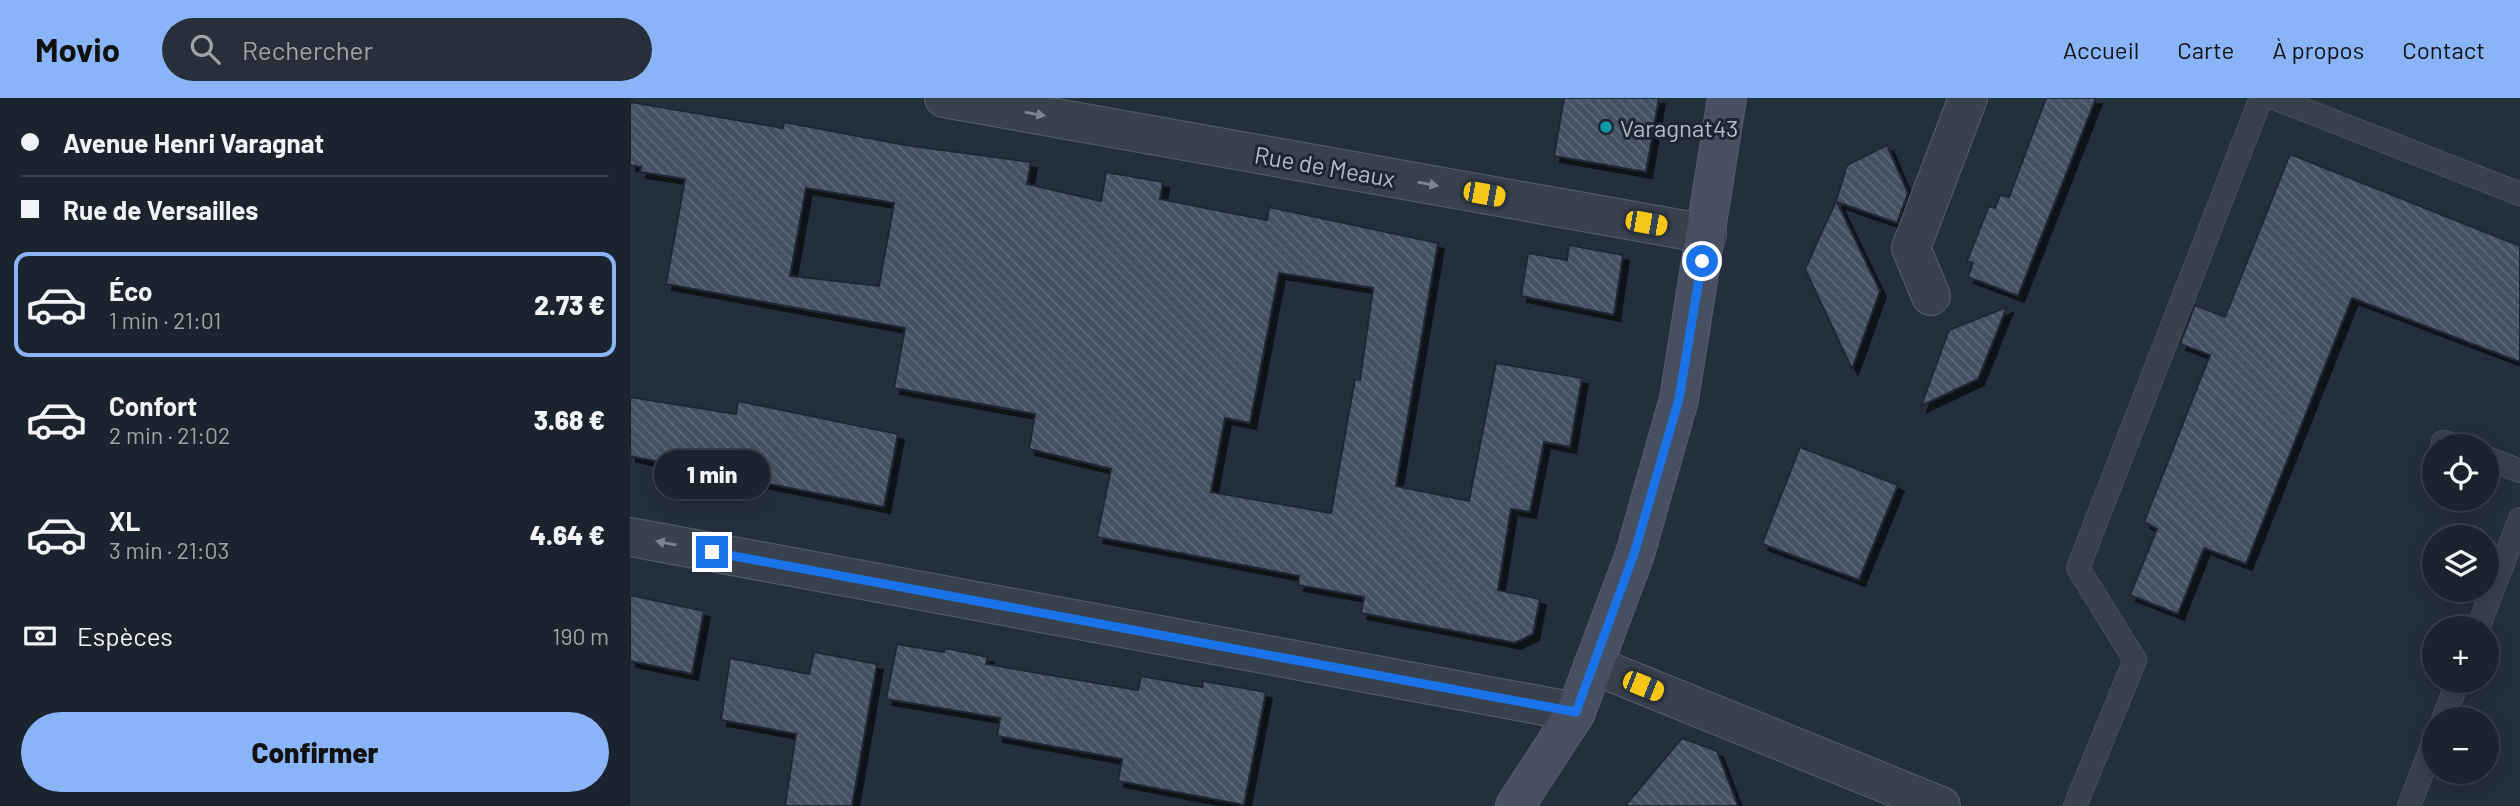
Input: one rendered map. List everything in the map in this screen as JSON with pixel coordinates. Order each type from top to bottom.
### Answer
[{"type":"street","name":"Rue de Meaux","points":[[944,98],[1707,234]]},
{"type":"street","points":[[1515,806],[1576,712],[1634,554],[1679,399],[1727,98]]},
{"type":"street","points":[[1931,296],[1911,248],[1968,98]]},
{"type":"street","points":[[630,537],[1576,712]]},
{"type":"street","points":[[1593,666],[1941,806]]},
{"type":"lane","points":[[2075,806],[2135,660],[2078,568],[2261,98]]},
{"type":"lane","points":[[2274,98],[2520,194]]},
{"type":"lane","points":[[2499,463],[2520,471]]},
{"type":"lane","points":[[2483,616],[2520,519]]},
{"type":"lane","points":[[2409,806],[2422,772]]},
{"type":"building","name":"Varagnat43","points":[[1564,98],[1659,98],[1646,172],[1554,156]]},
{"type":"building","points":[[2046,98],[2096,98],[2018,296],[1968,277],[1973,263],[1967,261],[1989,206],[1995,208],[2000,195],[2009,197]]},
{"type":"building","points":[[630,102],[783,128],[784,122],[905,145],[1031,162],[1027,184],[1101,201],[1106,172],[1163,182],[1160,199],[1267,220],[1269,207],[1438,243],[1396,486],[1469,501],[1496,363],[1582,378],[1570,447],[1544,442],[1530,512],[1511,509],[1498,590],[1540,599],[1533,634],[1515,643],[1361,613],[1364,597],[1298,585],[1299,576],[1097,537],[1111,469],[1029,449],[1035,414],[894,388],[905,328],[666,284],[685,179],[640,172],[641,167],[630,165]],"holes":[[[806,188],[894,203],[879,286],[790,276]],[[1279,273],[1373,288],[1360,380],[1355,379],[1331,513],[1211,492],[1225,418],[1250,423]]]},
{"type":"building","points":[[1887,145],[1908,193],[1897,223],[1837,202],[1880,291],[1852,369],[1805,269],[1836,201],[1847,165]]},
{"type":"building","points":[[2290,154],[2520,246],[2520,362],[2352,298],[2246,564],[2204,548],[2178,614],[2130,595],[2157,529],[2144,522],[2210,355],[2180,344],[2195,305],[2225,317]]},
{"type":"building","points":[[1569,245],[1623,255],[1614,315],[1521,296],[1528,253],[1567,260]]},
{"type":"building","points":[[2007,307],[1978,379],[1921,406],[1949,330]]},
{"type":"building","points":[[630,397],[736,414],[738,401],[898,434],[884,507],[630,456]]},
{"type":"building","points":[[1800,447],[1898,485],[1859,580],[1762,544]]},
{"type":"building","points":[[630,595],[704,611],[692,674],[630,661]]},
{"type":"building","points":[[897,644],[944,652],[945,648],[988,657],[986,664],[1138,690],[1141,676],[1202,687],[1203,681],[1266,692],[1244,805],[1118,781],[1122,759],[997,736],[1000,718],[886,699]]},
{"type":"building","points":[[814,652],[877,664],[852,806],[785,806],[796,734],[721,720],[730,658],[809,674]]},
{"type":"building","points":[[1682,738],[1717,751],[1738,806],[1625,806]]},
{"type":"place","name":"Varagnat43","points":[[1606,127]]},
{"type":"route","points":[[712,552],[1576,712],[1634,554],[1679,399],[1702,261]]}]
